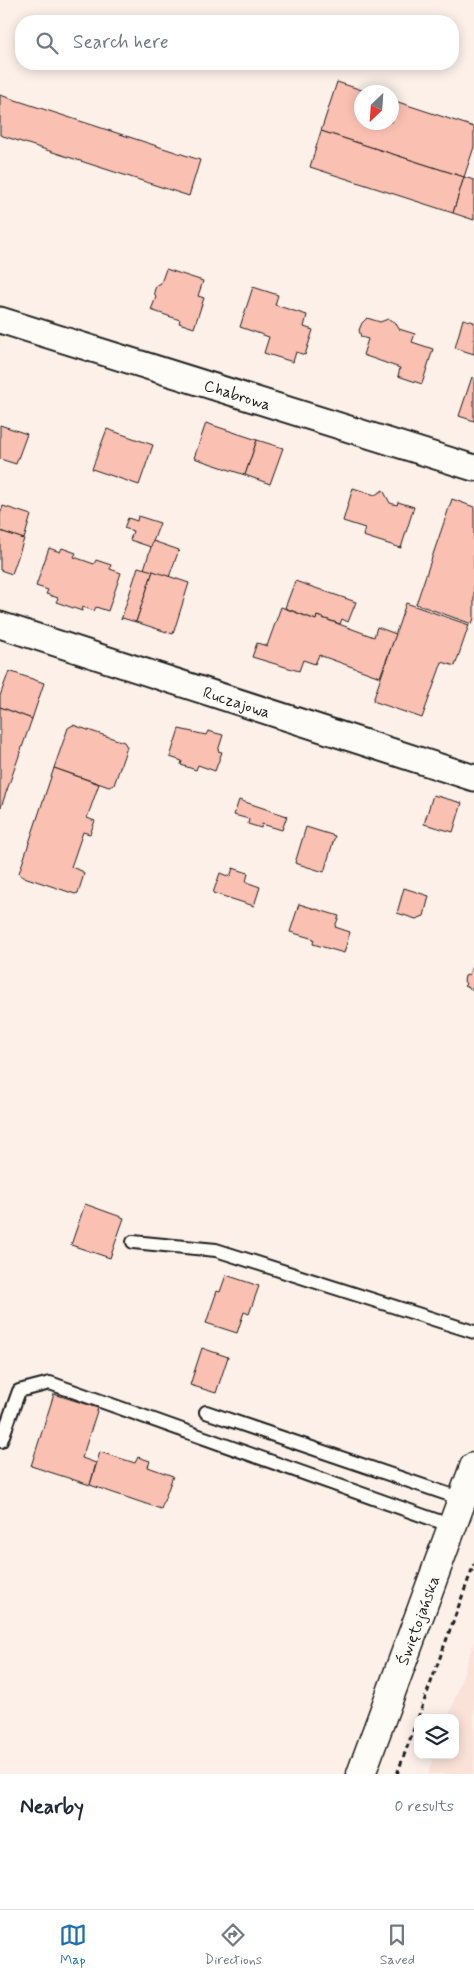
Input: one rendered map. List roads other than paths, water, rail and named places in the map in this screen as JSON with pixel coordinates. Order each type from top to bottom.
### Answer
[{"type":"street","name":"Chabrowa","points":[[0,320],[474,468]]},
{"type":"street","name":"Ruczajowa","points":[[0,625],[474,778]]},
{"type":"street","name":"Świętojańska","points":[[362,1774],[474,1467]]},
{"type":"lane","points":[[133,1242],[216,1250],[474,1332]]},
{"type":"lane","points":[[1,1441],[19,1391],[50,1383],[452,1526]]},
{"type":"lane","points":[[206,1412],[462,1499]]}]
